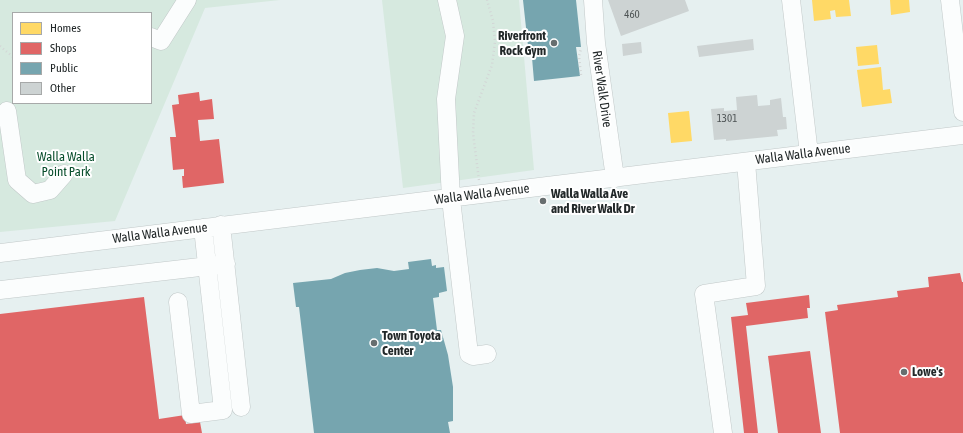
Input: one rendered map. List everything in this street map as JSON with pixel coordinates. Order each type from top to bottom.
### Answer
[{"type":"street","points":[[152,37],[161,41],[187,0]]},
{"type":"street","points":[[447,0],[455,36],[446,99],[451,198],[469,354],[473,356],[487,354]]},
{"type":"street","name":"River Walk Drive","points":[[593,0],[596,43],[615,178]]},
{"type":"street","points":[[791,0],[809,154]]},
{"type":"street","points":[[950,0],[958,27],[962,101]]},
{"type":"street","points":[[7,111],[17,180],[33,194],[50,190],[64,174]]},
{"type":"street","name":"Walla Walla Avenue","points":[[0,253],[963,135]]},
{"type":"street","points":[[723,433],[704,294],[756,286],[746,162]]},
{"type":"street","points":[[222,225],[242,407]]},
{"type":"street","points":[[178,302],[191,414],[223,410],[203,228]]},
{"type":"street","points":[[0,290],[226,264]]},
{"type":"path","points":[[480,195],[479,175],[473,133],[474,113],[492,65],[495,42],[493,21],[487,0]]},
{"type":"path","points":[[0,46],[12,56]]},
{"type":"green space","name":"Walla Walla Point Park","points":[[0,0],[280,0],[205,8],[115,221],[0,232]]},
{"type":"green space","points":[[382,0],[519,0],[534,170],[403,188]]},
{"type":"building: Homes","points":[[812,0],[849,0],[851,16],[836,17],[835,10],[830,11],[831,19],[814,21]]},
{"type":"building: Homes","points":[[890,0],[909,0],[910,12],[891,15]]},
{"type":"building: Homes","points":[[877,45],[879,64],[858,66],[856,47]]},
{"type":"building: Homes","points":[[881,67],[883,90],[890,89],[892,103],[862,107],[857,70]]},
{"type":"building: Homes","points":[[689,111],[692,141],[671,143],[668,113]]},
{"type":"building: Shops","points":[[199,92],[200,101],[212,99],[214,119],[198,120],[200,141],[219,139],[224,183],[183,188],[182,176],[184,176],[184,169],[173,170],[170,137],[176,137],[172,105],[179,104],[178,95]]},
{"type":"building: Shops","name":"Lowe's","points":[[960,273],[963,282],[963,433],[840,433],[825,312],[838,310],[837,305],[898,297],[897,291],[929,287],[928,277]]},
{"type":"building: Shops","points":[[809,295],[810,308],[807,308],[808,318],[746,326],[758,433],[744,433],[731,317],[748,315],[746,303]]},
{"type":"building: Shops","points":[[144,297],[159,419],[185,415],[186,424],[200,422],[202,433],[0,433],[0,314]]},
{"type":"building: Shops","points":[[810,351],[821,433],[778,433],[768,356]]},
{"type":"building: Public","name":"Riverfront Rock Gym","points":[[523,0],[576,0],[581,47],[576,47],[580,76],[534,81],[531,46],[528,46]]},
{"type":"building: Public","name":"Town Toyota Center","points":[[431,259],[432,266],[436,265],[436,268],[444,267],[447,291],[439,293],[439,297],[433,298],[437,330],[441,330],[448,355],[453,387],[453,421],[448,422],[450,433],[314,433],[299,307],[296,307],[293,283],[331,279],[345,273],[360,270],[377,268],[394,271],[409,269],[408,262]]},
{"type":"building: Other","points":[[608,0],[685,0],[689,11],[621,36]]},
{"type":"building: Other","points":[[753,39],[754,50],[699,57],[697,46]]},
{"type":"building: Other","points":[[641,42],[642,53],[623,56],[622,44]]},
{"type":"building: Other","points":[[757,95],[758,106],[770,105],[770,100],[781,98],[783,117],[786,117],[787,129],[777,130],[778,136],[726,141],[726,139],[714,140],[711,109],[724,108],[724,111],[737,110],[736,97]]},
{"type":"place","name":"Riverfront Rock Gym","points":[[554,43]]},
{"type":"place","name":"Walla Walla Ave and River Walk Dr","points":[[543,201]]},
{"type":"place","name":"Town Toyota Center","points":[[374,343]]},
{"type":"place","name":"Lowe's","points":[[904,372]]}]
